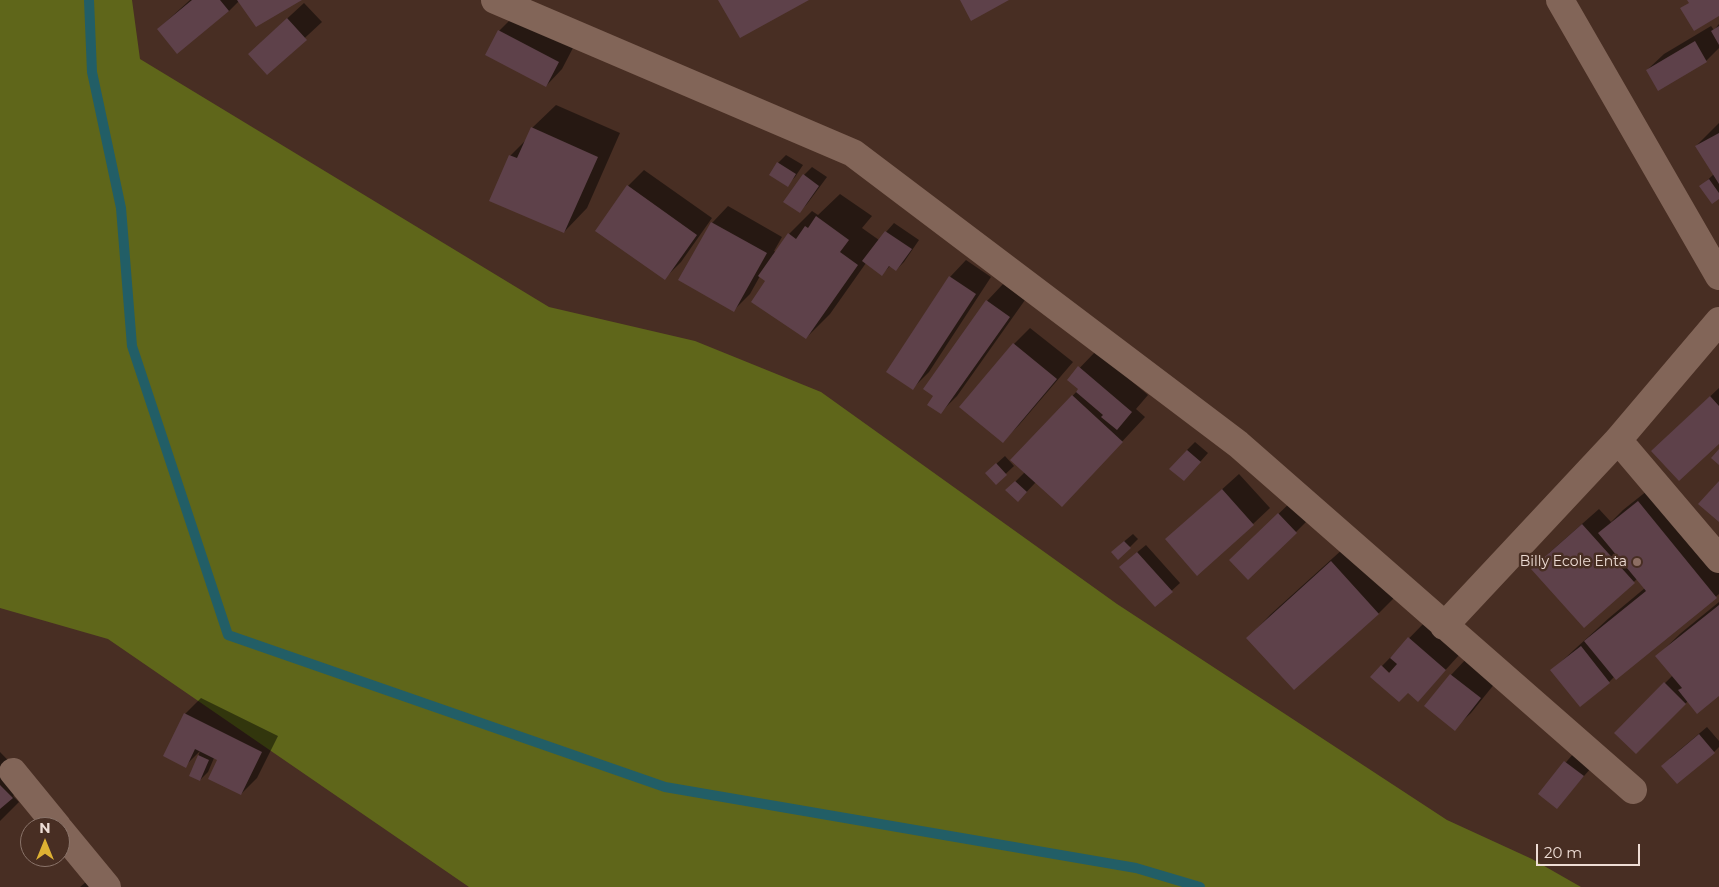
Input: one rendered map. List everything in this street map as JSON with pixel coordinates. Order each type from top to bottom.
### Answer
[{"type":"street","points":[[495,0],[853,152],[1238,444],[1633,790]]},
{"type":"street","points":[[1560,0],[1719,276]]},
{"type":"street","points":[[1444,626],[1618,440],[1719,321]]},
{"type":"street","points":[[1618,440],[1719,559]]},
{"type":"street","points":[[13,772],[50,817]]},
{"type":"street","points":[[70,842],[107,887]]},
{"type":"green space","points":[[0,0],[132,0],[140,59],[549,307],[695,341],[821,392],[1117,604],[1447,820],[1532,859],[1581,887],[469,887],[108,639],[0,608]]},
{"type":"building","points":[[192,0],[220,0],[229,11],[177,54],[157,29]]},
{"type":"building","points":[[237,0],[302,0],[256,27]]},
{"type":"building","points":[[718,0],[809,0],[740,38]]},
{"type":"building","points":[[960,0],[1009,0],[971,21]]},
{"type":"building","points":[[1687,0],[1719,0],[1719,16],[1694,31],[1680,8],[1689,3]]},
{"type":"building","points":[[287,18],[307,40],[267,75],[248,54]]},
{"type":"building","points":[[1719,26],[1719,45],[1711,31]]},
{"type":"building","points":[[498,30],[559,62],[546,87],[485,55]]},
{"type":"building","points":[[1695,41],[1707,62],[1658,91],[1646,70]]},
{"type":"building","points":[[531,127],[598,157],[564,233],[489,201],[509,155],[517,158]]},
{"type":"building","points":[[1719,133],[1719,184],[1695,146]]},
{"type":"building","points":[[777,162],[796,174],[788,187],[769,175]]},
{"type":"building","points":[[803,174],[819,186],[800,213],[783,202]]},
{"type":"building","points":[[1709,179],[1719,193],[1719,199],[1712,204],[1699,186]]},
{"type":"building","points":[[627,185],[697,235],[665,280],[595,231]]},
{"type":"building","points":[[816,216],[849,240],[840,252],[858,265],[806,339],[751,302],[765,281],[758,276],[788,233],[796,239],[805,226],[808,228]]},
{"type":"building","points":[[711,222],[767,253],[734,312],[678,280]]},
{"type":"building","points":[[885,231],[912,249],[896,271],[889,266],[882,276],[862,261]]},
{"type":"building","points":[[949,276],[976,294],[913,390],[886,372]]},
{"type":"building","points":[[986,300],[1010,317],[941,414],[927,405],[933,396],[923,389]]},
{"type":"building","points":[[1013,343],[1057,379],[1003,443],[959,407]]},
{"type":"building","points":[[1078,366],[1132,412],[1117,430],[1076,392],[1078,389],[1067,380]]},
{"type":"building","points":[[1072,395],[1123,442],[1062,507],[1010,460]]},
{"type":"building","points":[[1710,396],[1719,406],[1719,444],[1679,481],[1651,451]]},
{"type":"building","points":[[1719,449],[1719,465],[1711,458]]},
{"type":"building","points":[[1187,450],[1201,462],[1184,481],[1169,469]]},
{"type":"building","points":[[996,463],[1007,475],[996,485],[985,473]]},
{"type":"building","points":[[1015,481],[1027,492],[1018,502],[1005,490]]},
{"type":"building","points":[[1719,481],[1719,522],[1698,504]]},
{"type":"building","points":[[1222,489],[1254,525],[1197,576],[1165,539]]},
{"type":"building","points":[[1638,501],[1717,598],[1616,680],[1584,641],[1646,591],[1598,533]]},
{"type":"building","points":[[1278,513],[1297,533],[1248,580],[1229,560]]},
{"type":"building","points":[[1582,524],[1635,583],[1584,628],[1531,569]]},
{"type":"building","points":[[1124,541],[1131,548],[1118,560],[1111,552]]},
{"type":"building","points":[[1137,552],[1173,592],[1155,607],[1119,567]]},
{"type":"building","points":[[1331,561],[1379,614],[1294,690],[1246,638]]},
{"type":"building","points":[[1719,605],[1719,696],[1697,714],[1678,690],[1682,688],[1655,656]]},
{"type":"building","points":[[1408,637],[1446,670],[1418,702],[1408,693],[1399,702],[1370,677],[1381,665],[1389,673],[1397,664],[1390,658]]},
{"type":"building","points":[[1581,646],[1610,683],[1580,707],[1550,670]]},
{"type":"building","points":[[1450,674],[1481,698],[1455,731],[1424,706]]},
{"type":"building","points":[[1664,682],[1686,704],[1636,754],[1614,733]]},
{"type":"building","points":[[184,713],[262,752],[241,795],[208,779],[217,760],[195,749],[186,768],[163,756]]},
{"type":"building","points":[[1699,734],[1715,753],[1677,784],[1661,766]]},
{"type":"building","points":[[198,755],[209,760],[200,781],[189,776]]},
{"type":"building","points":[[1564,761],[1584,776],[1557,809],[1538,794]]},
{"type":"building","points":[[0,785],[13,798],[0,809]]},
{"type":"waterway","points":[[89,0],[92,72],[121,208],[132,346],[228,635],[665,787],[1136,868],[1200,887]]},
{"type":"place","name":"Billy Ecole Enta","points":[[1637,562]]}]
